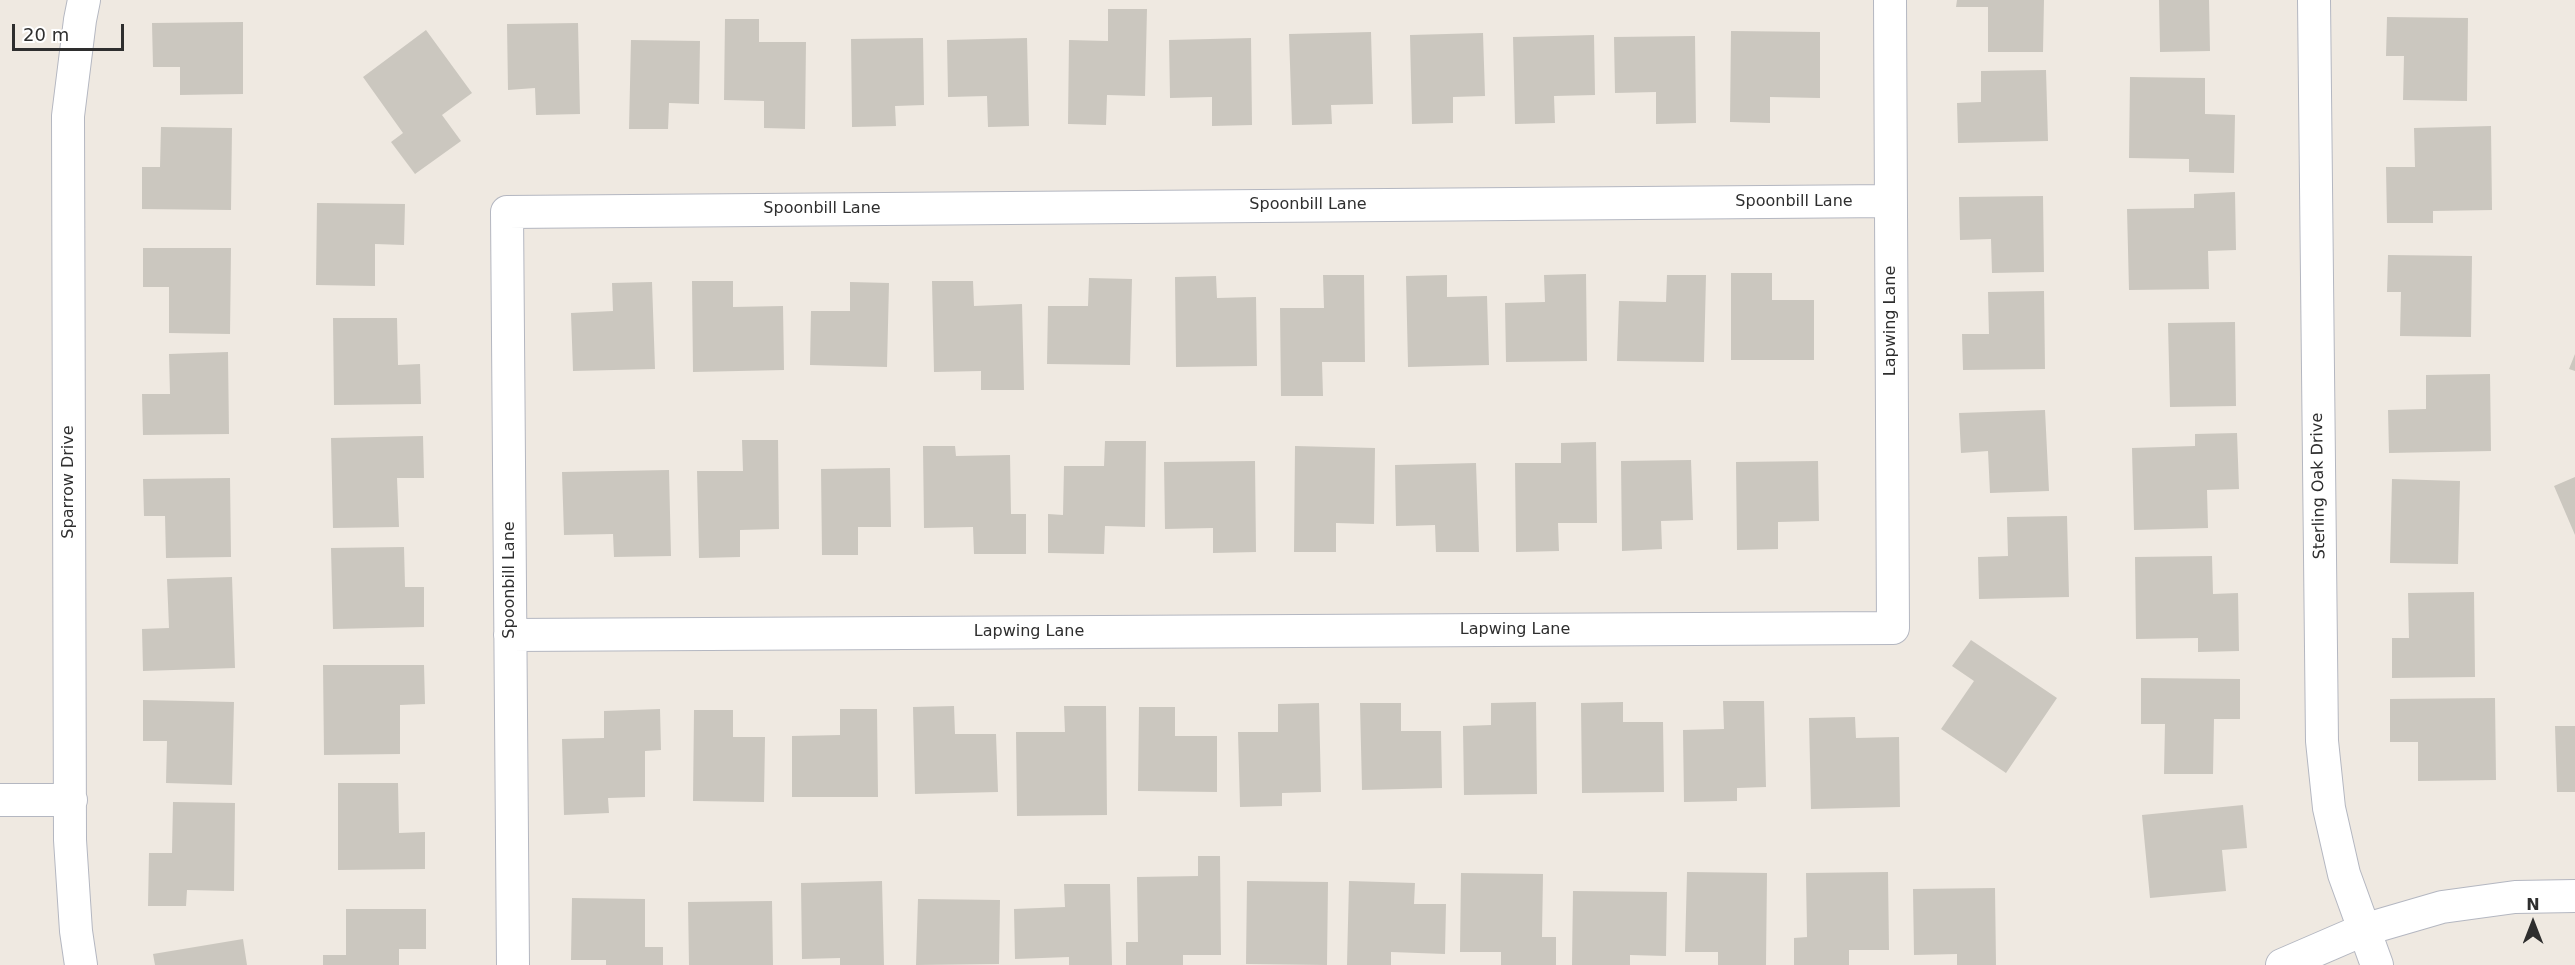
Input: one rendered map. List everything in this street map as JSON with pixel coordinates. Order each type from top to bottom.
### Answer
[{"type":"street","name":"Sparrow Drive","points":[[81,965],[75,920],[70,840],[68,116],[84,0]]},
{"type":"street","name":"Lapwing Lane","points":[[510,635],[1893,628],[1890,0]]},
{"type":"street","name":"Sterling Oak Drive","points":[[2314,0],[2322,741],[2329,808],[2344,874],[2377,965]]},
{"type":"street","name":"Spoonbill Lane","points":[[513,965],[507,212],[1891,201]]},
{"type":"street","points":[[0,800],[71,800]]},
{"type":"street","points":[[2282,965],[2363,930],[2442,908],[2515,897],[2575,896]]},
{"type":"building","points":[[1957,0],[2044,0],[2043,52],[1988,52],[1988,7],[1956,7]]},
{"type":"building","points":[[2159,0],[2209,0],[2210,51],[2160,52]]},
{"type":"building","points":[[1108,9],[1147,9],[1145,96],[1107,95],[1106,125],[1068,124],[1069,40],[1108,41]]},
{"type":"building","points":[[2387,17],[2468,18],[2467,101],[2403,100],[2404,56],[2386,56]]},
{"type":"building","points":[[725,19],[759,19],[759,42],[806,42],[805,129],[764,128],[764,101],[724,100]]},
{"type":"building","points":[[243,22],[243,94],[180,95],[180,67],[153,67],[152,23]]},
{"type":"building","points":[[578,23],[580,114],[536,115],[535,88],[508,90],[507,24]]},
{"type":"building","points":[[426,30],[472,93],[442,115],[461,141],[415,174],[391,142],[403,133],[363,77]]},
{"type":"building","points":[[1731,31],[1820,32],[1820,98],[1770,97],[1770,123],[1730,122]]},
{"type":"building","points":[[1371,32],[1373,104],[1331,105],[1332,124],[1292,125],[1289,34]]},
{"type":"building","points":[[1483,33],[1485,96],[1453,97],[1453,123],[1412,124],[1410,35]]},
{"type":"building","points":[[1594,35],[1595,95],[1554,96],[1555,123],[1515,124],[1513,37]]},
{"type":"building","points":[[1695,36],[1696,123],[1656,124],[1656,92],[1615,93],[1614,37]]},
{"type":"building","points":[[923,38],[924,105],[895,106],[896,126],[852,127],[851,39]]},
{"type":"building","points":[[1027,38],[1029,126],[988,127],[987,96],[948,97],[947,40]]},
{"type":"building","points":[[1251,38],[1252,125],[1212,126],[1212,97],[1170,98],[1169,40]]},
{"type":"building","points":[[631,40],[700,41],[699,104],[669,103],[668,129],[629,129]]},
{"type":"building","points":[[2046,70],[2048,141],[1958,143],[1957,103],[1981,102],[1981,71]]},
{"type":"building","points":[[2130,77],[2205,78],[2205,114],[2235,115],[2234,173],[2189,172],[2189,159],[2129,158]]},
{"type":"building","points":[[2491,126],[2492,210],[2433,211],[2433,223],[2387,223],[2386,167],[2415,167],[2414,128]]},
{"type":"building","points":[[161,127],[232,128],[231,210],[142,209],[142,167],[160,167]]},
{"type":"building","points":[[2235,192],[2236,250],[2208,251],[2209,289],[2129,290],[2127,209],[2194,208],[2194,194]]},
{"type":"building","points":[[2043,196],[2044,272],[1992,273],[1991,239],[1960,240],[1959,197]]},
{"type":"building","points":[[317,203],[405,204],[404,245],[375,244],[375,286],[316,285]]},
{"type":"building","points":[[143,248],[231,248],[230,334],[169,333],[169,287],[143,287]]},
{"type":"building","points":[[2388,255],[2472,256],[2471,337],[2400,336],[2401,292],[2387,292]]},
{"type":"building","points":[[1731,273],[1772,273],[1772,300],[1814,300],[1814,360],[1731,360]]},
{"type":"building","points":[[1586,274],[1587,361],[1506,362],[1505,303],[1545,302],[1544,275]]},
{"type":"building","points":[[1323,275],[1364,275],[1365,362],[1322,362],[1323,396],[1281,396],[1280,308],[1324,308]]},
{"type":"building","points":[[1447,275],[1447,297],[1487,296],[1489,365],[1408,367],[1406,276]]},
{"type":"building","points":[[1667,275],[1706,275],[1704,362],[1617,361],[1619,301],[1666,302]]},
{"type":"building","points":[[1216,276],[1217,298],[1256,297],[1257,366],[1176,367],[1175,277]]},
{"type":"building","points":[[1089,278],[1132,279],[1130,365],[1047,364],[1048,306],[1088,306]]},
{"type":"building","points":[[692,281],[733,281],[733,307],[783,306],[784,370],[693,372]]},
{"type":"building","points":[[932,281],[973,281],[974,306],[1022,304],[1024,390],[981,390],[981,371],[934,372]]},
{"type":"building","points":[[652,282],[655,369],[573,371],[571,313],[613,311],[612,283]]},
{"type":"building","points":[[850,282],[889,283],[887,367],[810,365],[811,311],[850,311]]},
{"type":"building","points":[[2044,291],[2045,369],[1963,370],[1962,334],[1989,334],[1988,292]]},
{"type":"building","points":[[333,318],[397,318],[398,365],[420,364],[421,404],[334,405]]},
{"type":"building","points":[[2235,322],[2236,406],[2170,407],[2168,323]]},
{"type":"building","points":[[228,352],[229,434],[143,435],[142,394],[170,394],[169,354]]},
{"type":"building","points":[[2575,354],[2575,371],[2569,369]]},
{"type":"building","points":[[2490,374],[2491,451],[2389,453],[2388,410],[2426,409],[2426,375]]},
{"type":"building","points":[[2045,410],[2049,491],[1990,493],[1988,451],[1961,453],[1959,413]]},
{"type":"building","points":[[2237,433],[2239,489],[2207,490],[2208,528],[2134,530],[2132,448],[2195,446],[2195,434]]},
{"type":"building","points":[[423,436],[424,478],[397,478],[399,527],[333,528],[331,438]]},
{"type":"building","points":[[742,440],[778,440],[779,529],[740,530],[740,557],[699,558],[697,471],[743,471]]},
{"type":"building","points":[[1105,441],[1146,441],[1145,527],[1105,526],[1104,554],[1048,553],[1048,514],[1063,515],[1064,466],[1104,466]]},
{"type":"building","points":[[1596,442],[1597,523],[1558,523],[1559,551],[1516,552],[1515,463],[1561,463],[1561,443]]},
{"type":"building","points":[[923,446],[955,446],[956,456],[1010,455],[1011,514],[1026,514],[1026,554],[974,554],[973,527],[924,528]]},
{"type":"building","points":[[1295,446],[1375,448],[1374,524],[1336,523],[1336,552],[1294,552]]},
{"type":"building","points":[[1691,460],[1693,520],[1661,521],[1662,549],[1622,551],[1621,461]]},
{"type":"building","points":[[1255,461],[1256,552],[1213,553],[1213,528],[1165,529],[1164,462]]},
{"type":"building","points":[[1818,461],[1819,521],[1778,522],[1778,549],[1737,550],[1736,462]]},
{"type":"building","points":[[1476,463],[1479,552],[1436,552],[1435,525],[1396,526],[1395,465]]},
{"type":"building","points":[[890,468],[891,527],[858,527],[858,555],[822,555],[821,469]]},
{"type":"building","points":[[669,470],[671,556],[614,557],[613,534],[564,535],[562,472]]},
{"type":"building","points":[[2575,477],[2575,535],[2554,486]]},
{"type":"building","points":[[230,478],[231,557],[166,558],[165,516],[144,516],[143,479]]},
{"type":"building","points":[[2392,479],[2460,481],[2458,564],[2390,563]]},
{"type":"building","points":[[2067,516],[2069,597],[1979,599],[1978,557],[2008,556],[2007,517]]},
{"type":"building","points":[[404,547],[405,587],[424,587],[424,627],[333,629],[331,548]]},
{"type":"building","points":[[2212,556],[2213,594],[2238,593],[2239,651],[2198,652],[2198,638],[2136,639],[2135,557]]},
{"type":"building","points":[[232,577],[235,668],[143,671],[142,629],[169,628],[167,579]]},
{"type":"building","points":[[2474,592],[2475,677],[2392,678],[2392,638],[2409,638],[2408,593]]},
{"type":"building","points":[[1971,640],[2057,698],[2006,773],[1941,729],[1974,681],[1952,666]]},
{"type":"building","points":[[323,665],[424,665],[425,704],[400,705],[400,754],[324,755]]},
{"type":"building","points":[[2141,678],[2240,679],[2240,719],[2214,719],[2213,774],[2164,774],[2165,724],[2141,724]]},
{"type":"building","points":[[2495,698],[2496,780],[2418,781],[2418,742],[2390,742],[2390,699]]},
{"type":"building","points":[[143,700],[234,702],[232,785],[166,783],[167,741],[143,741]]},
{"type":"building","points":[[1723,701],[1764,701],[1766,787],[1737,788],[1737,801],[1684,802],[1683,730],[1724,729]]},
{"type":"building","points":[[1536,702],[1537,794],[1464,795],[1463,726],[1491,725],[1491,703]]},
{"type":"building","points":[[1623,702],[1623,722],[1663,722],[1664,792],[1582,793],[1581,703]]},
{"type":"building","points":[[1319,703],[1321,792],[1282,793],[1282,806],[1240,807],[1238,732],[1278,732],[1278,704]]},
{"type":"building","points":[[1360,703],[1401,703],[1401,731],[1441,731],[1442,788],[1362,790]]},
{"type":"building","points":[[954,706],[955,734],[996,734],[998,792],[915,794],[913,707]]},
{"type":"building","points":[[1064,706],[1106,706],[1107,815],[1017,816],[1016,732],[1065,732]]},
{"type":"building","points":[[1139,707],[1175,707],[1175,736],[1217,736],[1217,792],[1138,791]]},
{"type":"building","points":[[660,709],[661,750],[645,751],[645,797],[608,798],[609,813],[564,815],[562,739],[604,738],[604,711]]},
{"type":"building","points":[[840,709],[877,709],[878,797],[792,797],[792,736],[840,735]]},
{"type":"building","points":[[694,710],[733,710],[733,737],[765,737],[764,802],[693,801]]},
{"type":"building","points":[[1855,717],[1856,738],[1899,737],[1900,807],[1811,809],[1809,718]]},
{"type":"building","points":[[2555,726],[2575,726],[2575,792],[2557,792]]},
{"type":"building","points":[[338,783],[398,783],[399,833],[425,832],[425,869],[338,870]]},
{"type":"building","points":[[173,802],[235,803],[234,891],[187,890],[186,906],[148,906],[149,853],[172,853]]},
{"type":"building","points":[[2243,805],[2247,848],[2222,850],[2226,891],[2150,898],[2142,815]]},
{"type":"building","points":[[1198,856],[1220,856],[1221,955],[1183,955],[1183,965],[1126,965],[1126,942],[1138,942],[1137,877],[1198,876]]},
{"type":"building","points":[[1687,872],[1767,873],[1766,965],[1718,965],[1718,952],[1685,952]]},
{"type":"building","points":[[1888,872],[1889,950],[1849,950],[1849,965],[1794,965],[1794,938],[1807,937],[1806,873]]},
{"type":"building","points":[[1461,873],[1543,874],[1542,937],[1556,937],[1556,965],[1501,965],[1501,952],[1460,952]]},
{"type":"building","points":[[882,881],[884,965],[840,965],[840,958],[802,959],[801,883]]},
{"type":"building","points":[[1247,881],[1328,882],[1327,965],[1246,964]]},
{"type":"building","points":[[1349,881],[1415,883],[1414,904],[1446,904],[1445,954],[1391,952],[1391,965],[1347,965]]},
{"type":"building","points":[[1064,884],[1110,884],[1112,965],[1069,965],[1069,957],[1015,959],[1014,909],[1065,907]]},
{"type":"building","points":[[1995,888],[1996,965],[1957,965],[1957,954],[1914,955],[1913,889]]},
{"type":"building","points":[[1573,891],[1667,892],[1666,956],[1630,955],[1630,965],[1572,965]]},
{"type":"building","points":[[572,898],[645,899],[645,947],[663,947],[663,965],[606,965],[606,960],[571,960]]},
{"type":"building","points":[[918,899],[1000,900],[999,964],[916,965]]},
{"type":"building","points":[[772,901],[773,965],[689,965],[688,902]]},
{"type":"building","points":[[346,909],[426,909],[426,949],[399,949],[399,965],[323,965],[323,955],[346,955]]},
{"type":"building","points":[[243,939],[247,965],[155,965],[153,954]]}]
